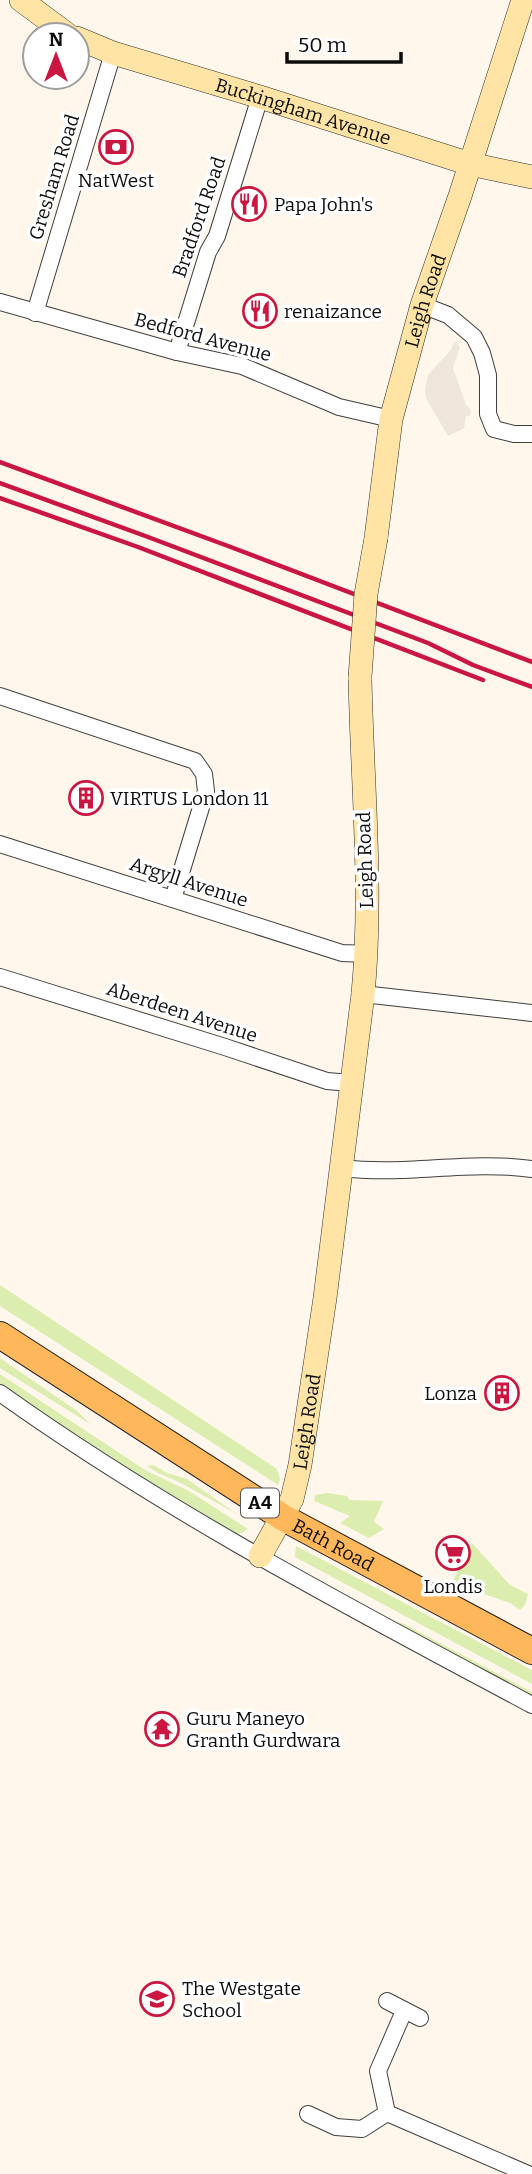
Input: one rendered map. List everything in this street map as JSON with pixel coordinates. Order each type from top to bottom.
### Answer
[{"type":"main road","name":"Bath Road","points":[[0,1335],[282,1517],[532,1651]]},
{"type":"street","points":[[21,0],[49,21]]},
{"type":"street","name":"Leigh Road","points":[[260,1556],[292,1499],[300,1465],[342,1168],[363,994],[368,892],[360,677],[366,594],[391,419],[422,304],[523,0]]},
{"type":"street","name":"Buckingham Avenue","points":[[91,44],[470,164],[532,177]]},
{"type":"street","name":"Gresham Road","points":[[35,313],[113,53]]},
{"type":"street","name":"Bradford Road","points":[[177,352],[208,252],[217,236],[260,97]]},
{"type":"street","name":"Bedford Avenue","points":[[0,302],[177,352],[242,366],[338,407],[391,419]]},
{"type":"street","points":[[422,304],[448,315],[474,337],[488,375],[488,414],[494,429],[514,434],[532,434]]},
{"type":"street","points":[[0,696],[195,761],[204,774],[206,791],[173,899]]},
{"type":"street","name":"Argyll Avenue","points":[[0,844],[342,953],[367,954]]},
{"type":"street","name":"Aberdeen Avenue","points":[[0,977],[327,1081],[351,1083]]},
{"type":"street","points":[[363,994],[532,1013]]},
{"type":"street","points":[[342,1168],[372,1172],[507,1165],[532,1169]]},
{"type":"street","points":[[0,1393],[111,1469],[352,1608],[532,1705]]},
{"type":"street","points":[[387,2001],[412,2014],[378,2071],[387,2113]]},
{"type":"street","points":[[308,2114],[337,2127],[362,2129],[387,2113]]},
{"type":"street","points":[[387,2113],[528,2174]]},
{"type":"green space","points":[[0,1285],[277,1469],[280,1479],[278,1485],[0,1306]]},
{"type":"green space","points":[[0,1358],[77,1411],[90,1424],[0,1368]]},
{"type":"green space","points":[[0,1374],[145,1470],[189,1491],[248,1529],[238,1535],[129,1469],[0,1385]]},
{"type":"green space","points":[[153,1465],[187,1479],[237,1514],[147,1466]]},
{"type":"green space","points":[[327,1493],[347,1496],[350,1500],[383,1501],[374,1522],[384,1529],[369,1538],[340,1523],[350,1516],[314,1501],[315,1495]]},
{"type":"green space","points":[[472,1543],[510,1585],[528,1594],[525,1605],[520,1610],[510,1603],[452,1583]]},
{"type":"green space","points":[[296,1546],[532,1670],[532,1684],[295,1557]]},
{"type":"green space","points":[[392,1622],[402,1623],[532,1692],[532,1698]]},
{"type":"shaded area","points":[[455,341],[460,347],[453,368],[466,405],[471,410],[470,416],[466,416],[464,428],[448,436],[426,398],[425,391],[428,375],[450,351]]},
{"type":"railway","points":[[0,462],[532,662]]},
{"type":"railway","points":[[0,483],[428,643],[473,665],[532,687]]},
{"type":"railway","points":[[0,498],[138,547],[483,680]]},
{"type":"place","name":"NatWest","points":[[116,147]]},
{"type":"place","name":"Papa John's","points":[[249,204]]},
{"type":"place","name":"renaizance","points":[[260,311]]},
{"type":"place","name":"VIRTUS London 11","points":[[86,798]]},
{"type":"place","name":"Lonza","points":[[502,1393]]},
{"type":"place","name":"Londis","points":[[453,1553]]},
{"type":"place","name":"Guru Maneyo Granth Gurdwara","points":[[162,1729]]},
{"type":"place","name":"The Westgate School","points":[[157,1999]]}]
